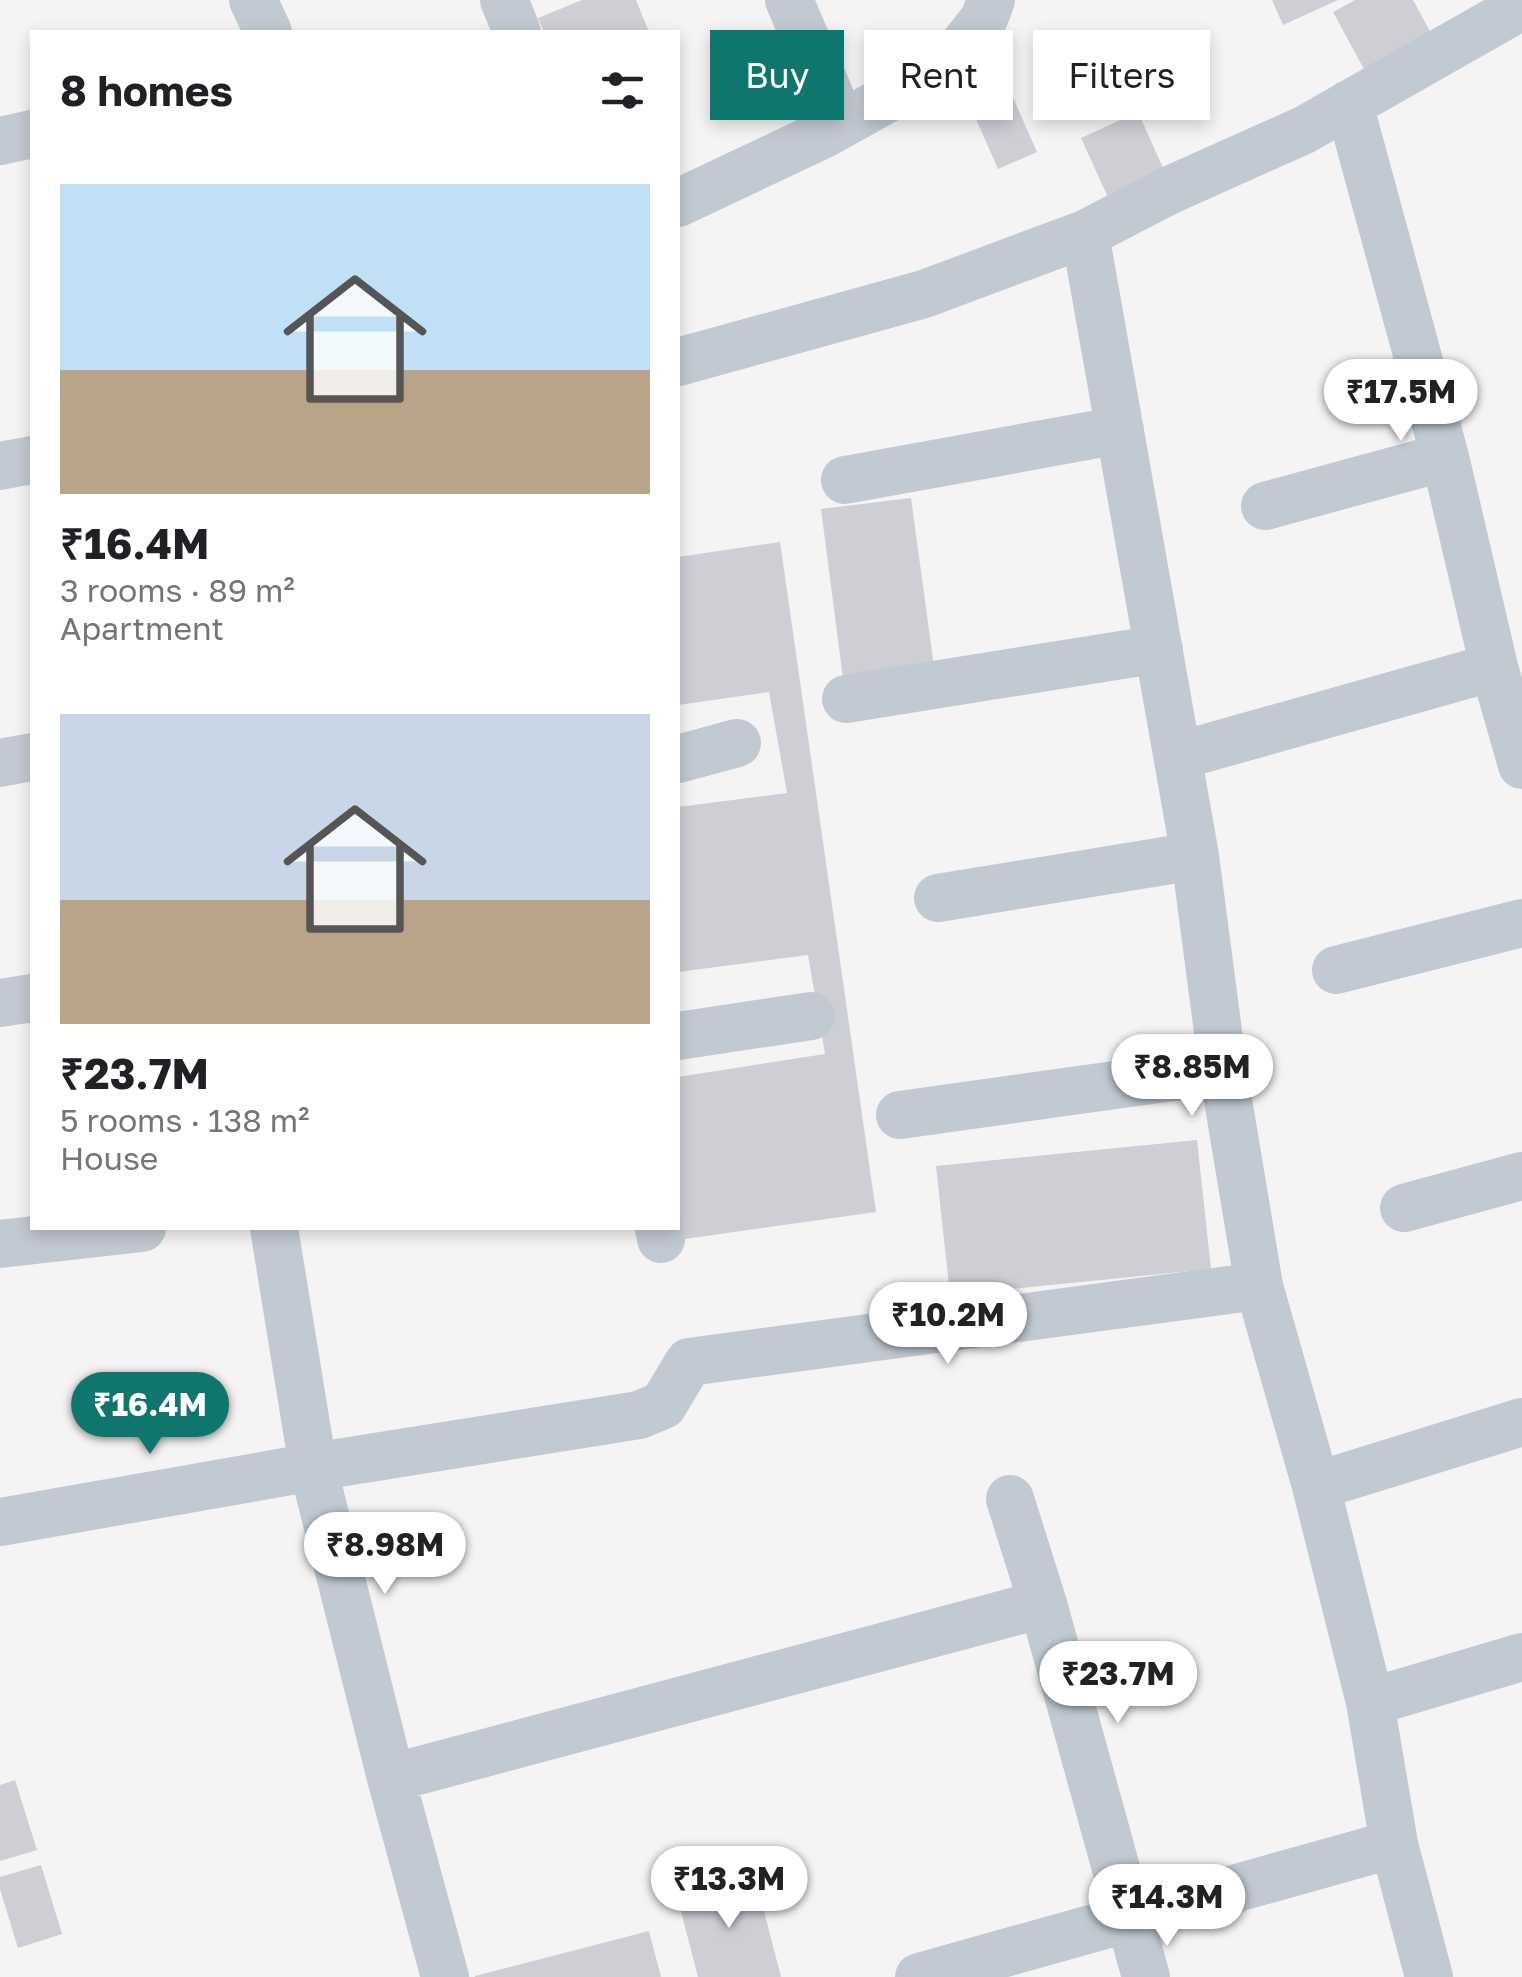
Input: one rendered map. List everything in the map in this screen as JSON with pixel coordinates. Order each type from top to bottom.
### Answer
[{"type":"street","points":[[253,0],[267,30]]},
{"type":"street","points":[[504,0],[516,30]]},
{"type":"street","points":[[789,0],[841,122]]},
{"type":"street","points":[[680,202],[824,134],[948,65],[984,19],[991,0]]},
{"type":"street","points":[[680,361],[924,294],[1085,234],[1304,130],[1522,6]]},
{"type":"street","points":[[1349,104],[1445,457],[1494,668],[1522,765]]},
{"type":"street","points":[[0,141],[30,134]]},
{"type":"street","points":[[1085,234],[1195,856],[1223,1070],[1259,1286],[1316,1486],[1370,1702],[1394,1844],[1429,1977]]},
{"type":"street","points":[[845,480],[1120,430]]},
{"type":"street","points":[[1265,506],[1445,457]]},
{"type":"street","points":[[0,466],[30,460]]},
{"type":"street","points":[[846,698],[1158,649]]},
{"type":"street","points":[[1178,756],[1494,668]]},
{"type":"street","points":[[680,758],[738,743]]},
{"type":"street","points":[[0,763],[30,757]]},
{"type":"street","points":[[938,898],[1195,856]]},
{"type":"street","points":[[1336,970],[1522,923]]},
{"type":"street","points":[[0,1002],[30,998]]},
{"type":"street","points":[[680,1036],[811,1016]]},
{"type":"street","points":[[900,1114],[1223,1070]]},
{"type":"street","points":[[1404,1208],[1522,1176]]},
{"type":"street","points":[[0,1244],[124,1230]]},
{"type":"street","points":[[274,1230],[313,1467],[445,1977]]},
{"type":"street","points":[[0,1522],[313,1467],[640,1416],[663,1406],[689,1362],[1259,1286]]},
{"type":"street","points":[[1316,1486],[1522,1422]]},
{"type":"street","points":[[1010,1499],[1043,1604],[1146,1977]]},
{"type":"street","points":[[391,1778],[1043,1604]]},
{"type":"street","points":[[1370,1702],[1522,1657]]},
{"type":"street","points":[[918,1977],[1394,1844]]},
{"type":"building","points":[[582,0],[636,0],[648,30],[543,30],[538,18]]},
{"type":"building","points":[[1272,0],[1338,0],[1283,25]]},
{"type":"building","points":[[1355,0],[1413,0],[1438,46],[1371,82],[1333,12]]},
{"type":"building","points":[[1013,97],[1037,152],[998,169],[976,120],[1013,120]]},
{"type":"building","points":[[1120,120],[1142,120],[1169,181],[1112,206],[1081,138]]},
{"type":"building","points":[[911,498],[935,674],[844,686],[821,509]]},
{"type":"building","points":[[780,542],[876,1212],[678,1240],[680,1077],[825,1054],[808,955],[680,972],[680,807],[787,793],[769,692],[680,705],[680,557]]},
{"type":"building","points":[[1197,1140],[1211,1269],[950,1295],[936,1166]]},
{"type":"building","points":[[15,1780],[37,1850],[0,1861],[0,1785]]},
{"type":"building","points":[[41,1865],[62,1934],[18,1948],[0,1877]]},
{"type":"building","points":[[755,1876],[781,1977],[698,1977],[677,1896]]},
{"type":"building","points":[[649,1931],[661,1977],[475,1977],[475,1976]]}]
